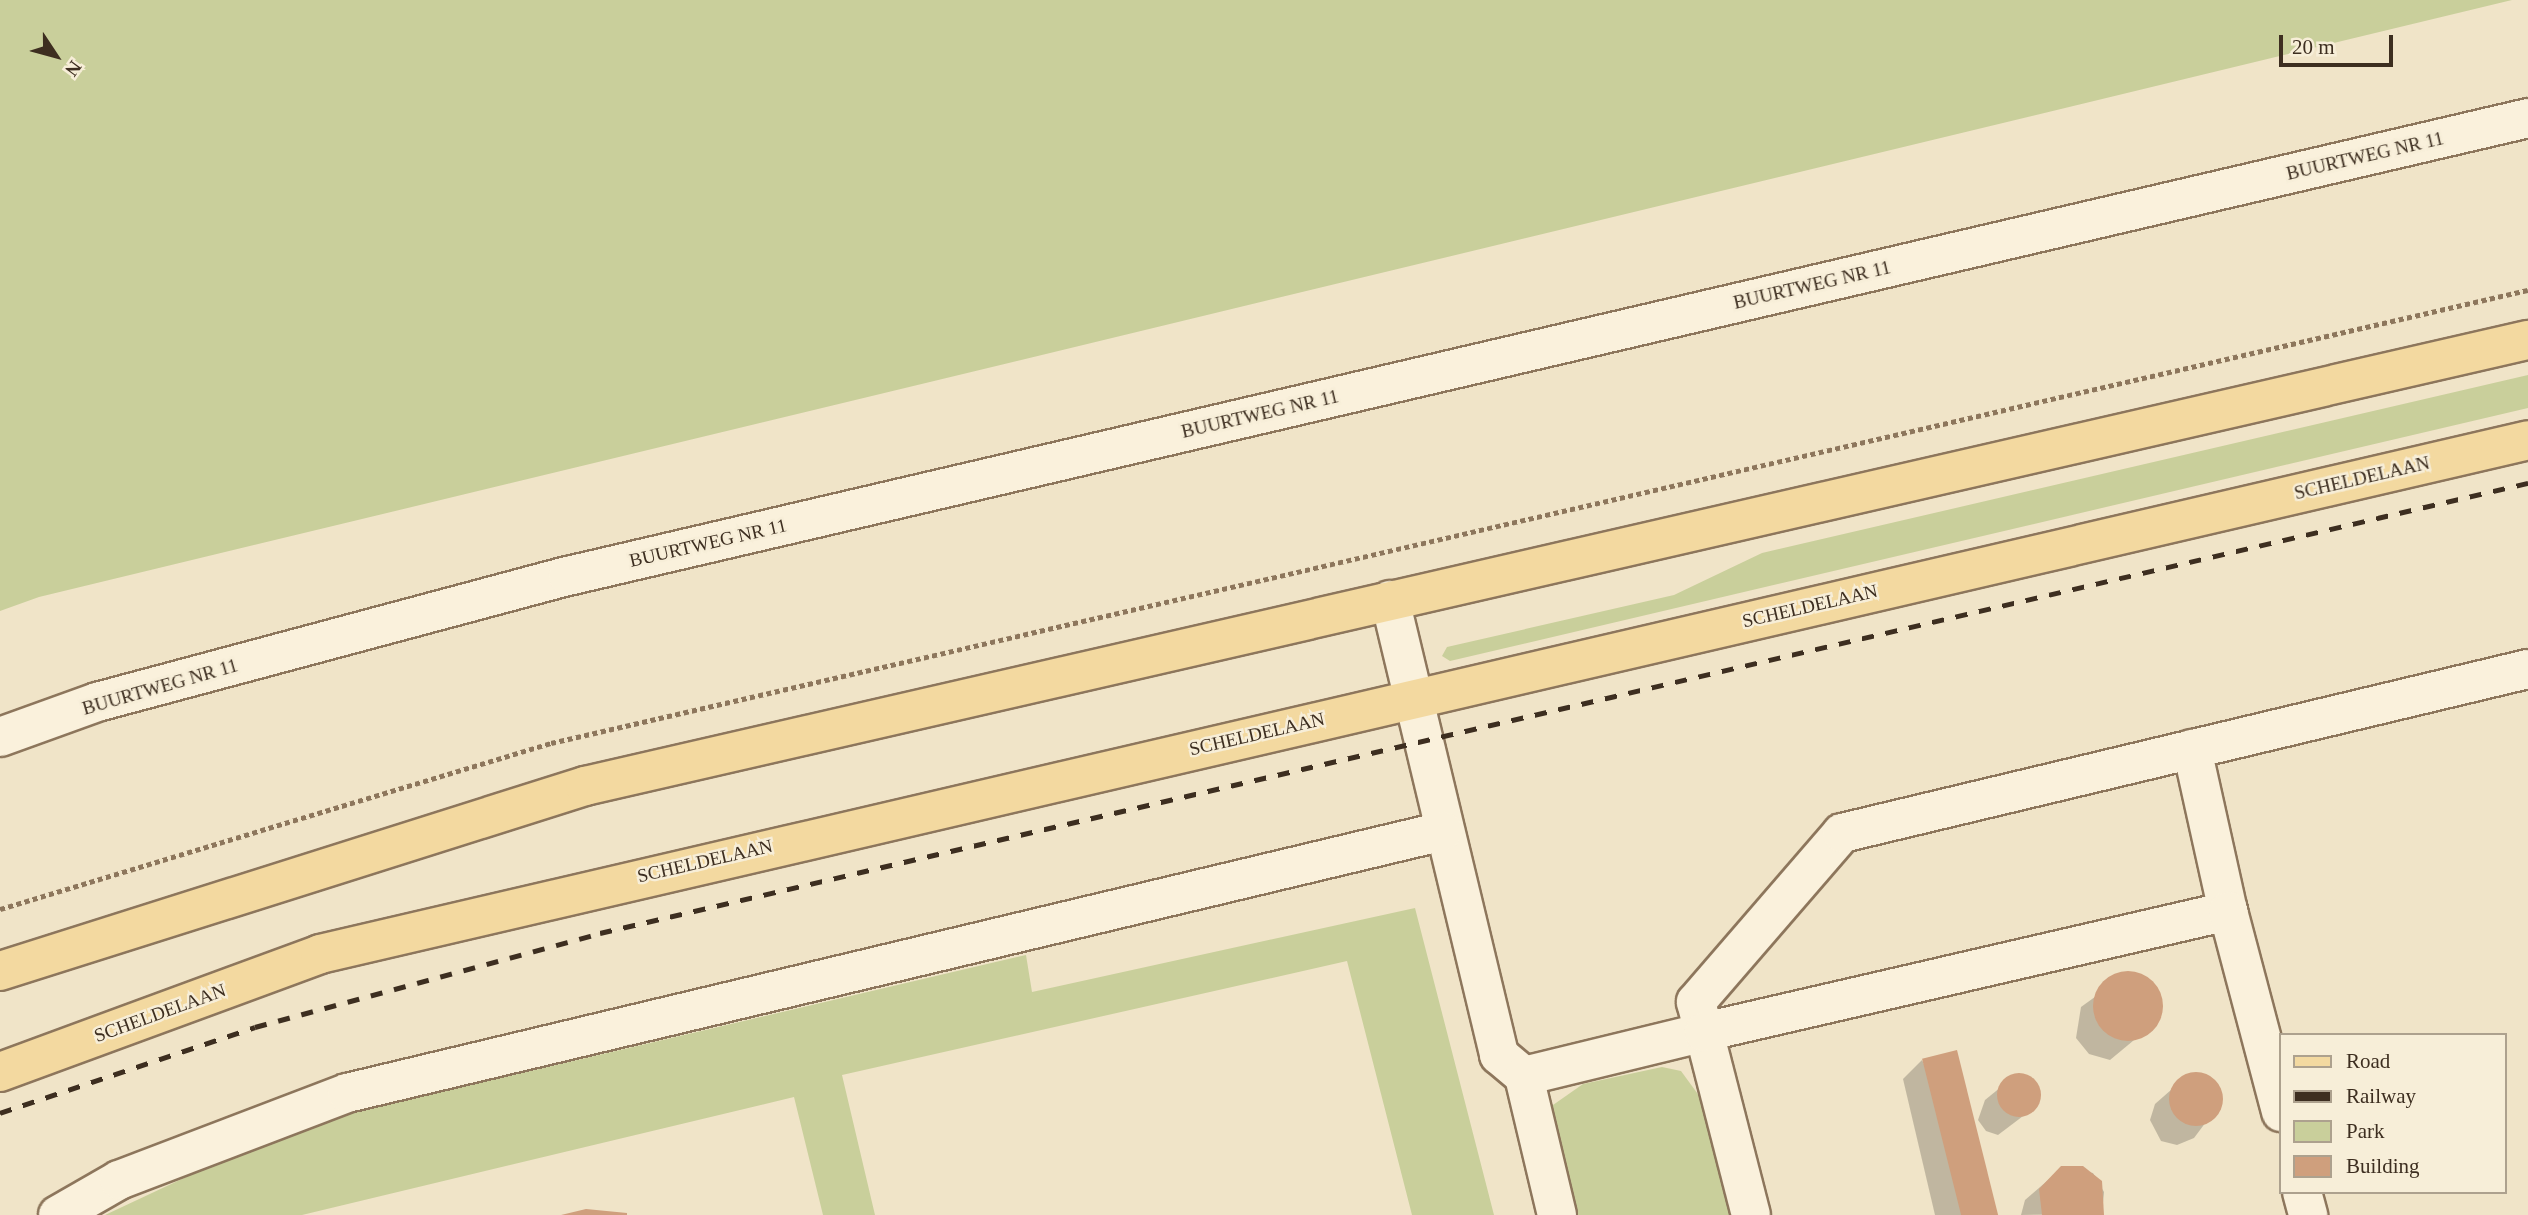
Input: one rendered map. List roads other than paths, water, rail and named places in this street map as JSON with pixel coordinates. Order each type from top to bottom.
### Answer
[{"type":"main road","points":[[0,971],[585,786],[2528,341]]},
{"type":"main road","name":"SCHELDELAAN","points":[[0,1072],[320,954],[2528,440]]},
{"type":"lane","name":"BUURTWEG NR 11","points":[[0,737],[97,702],[569,576],[2528,118]]},
{"type":"lane","points":[[1390,600],[1443,831],[1499,1055],[1524,1076],[1557,1215]]},
{"type":"lane","points":[[1751,1215],[1696,1002],[1842,833],[2528,668]]},
{"type":"lane","points":[[2192,749],[2228,911],[2280,1108]]},
{"type":"lane","points":[[58,1215],[119,1180],[347,1093],[1443,831]]},
{"type":"lane","points":[[1524,1076],[2228,911]]},
{"type":"lane","points":[[2303,1194],[2308,1215]]},
{"type":"railway","points":[[0,1113],[255,1027],[600,933],[2528,483]]}]
